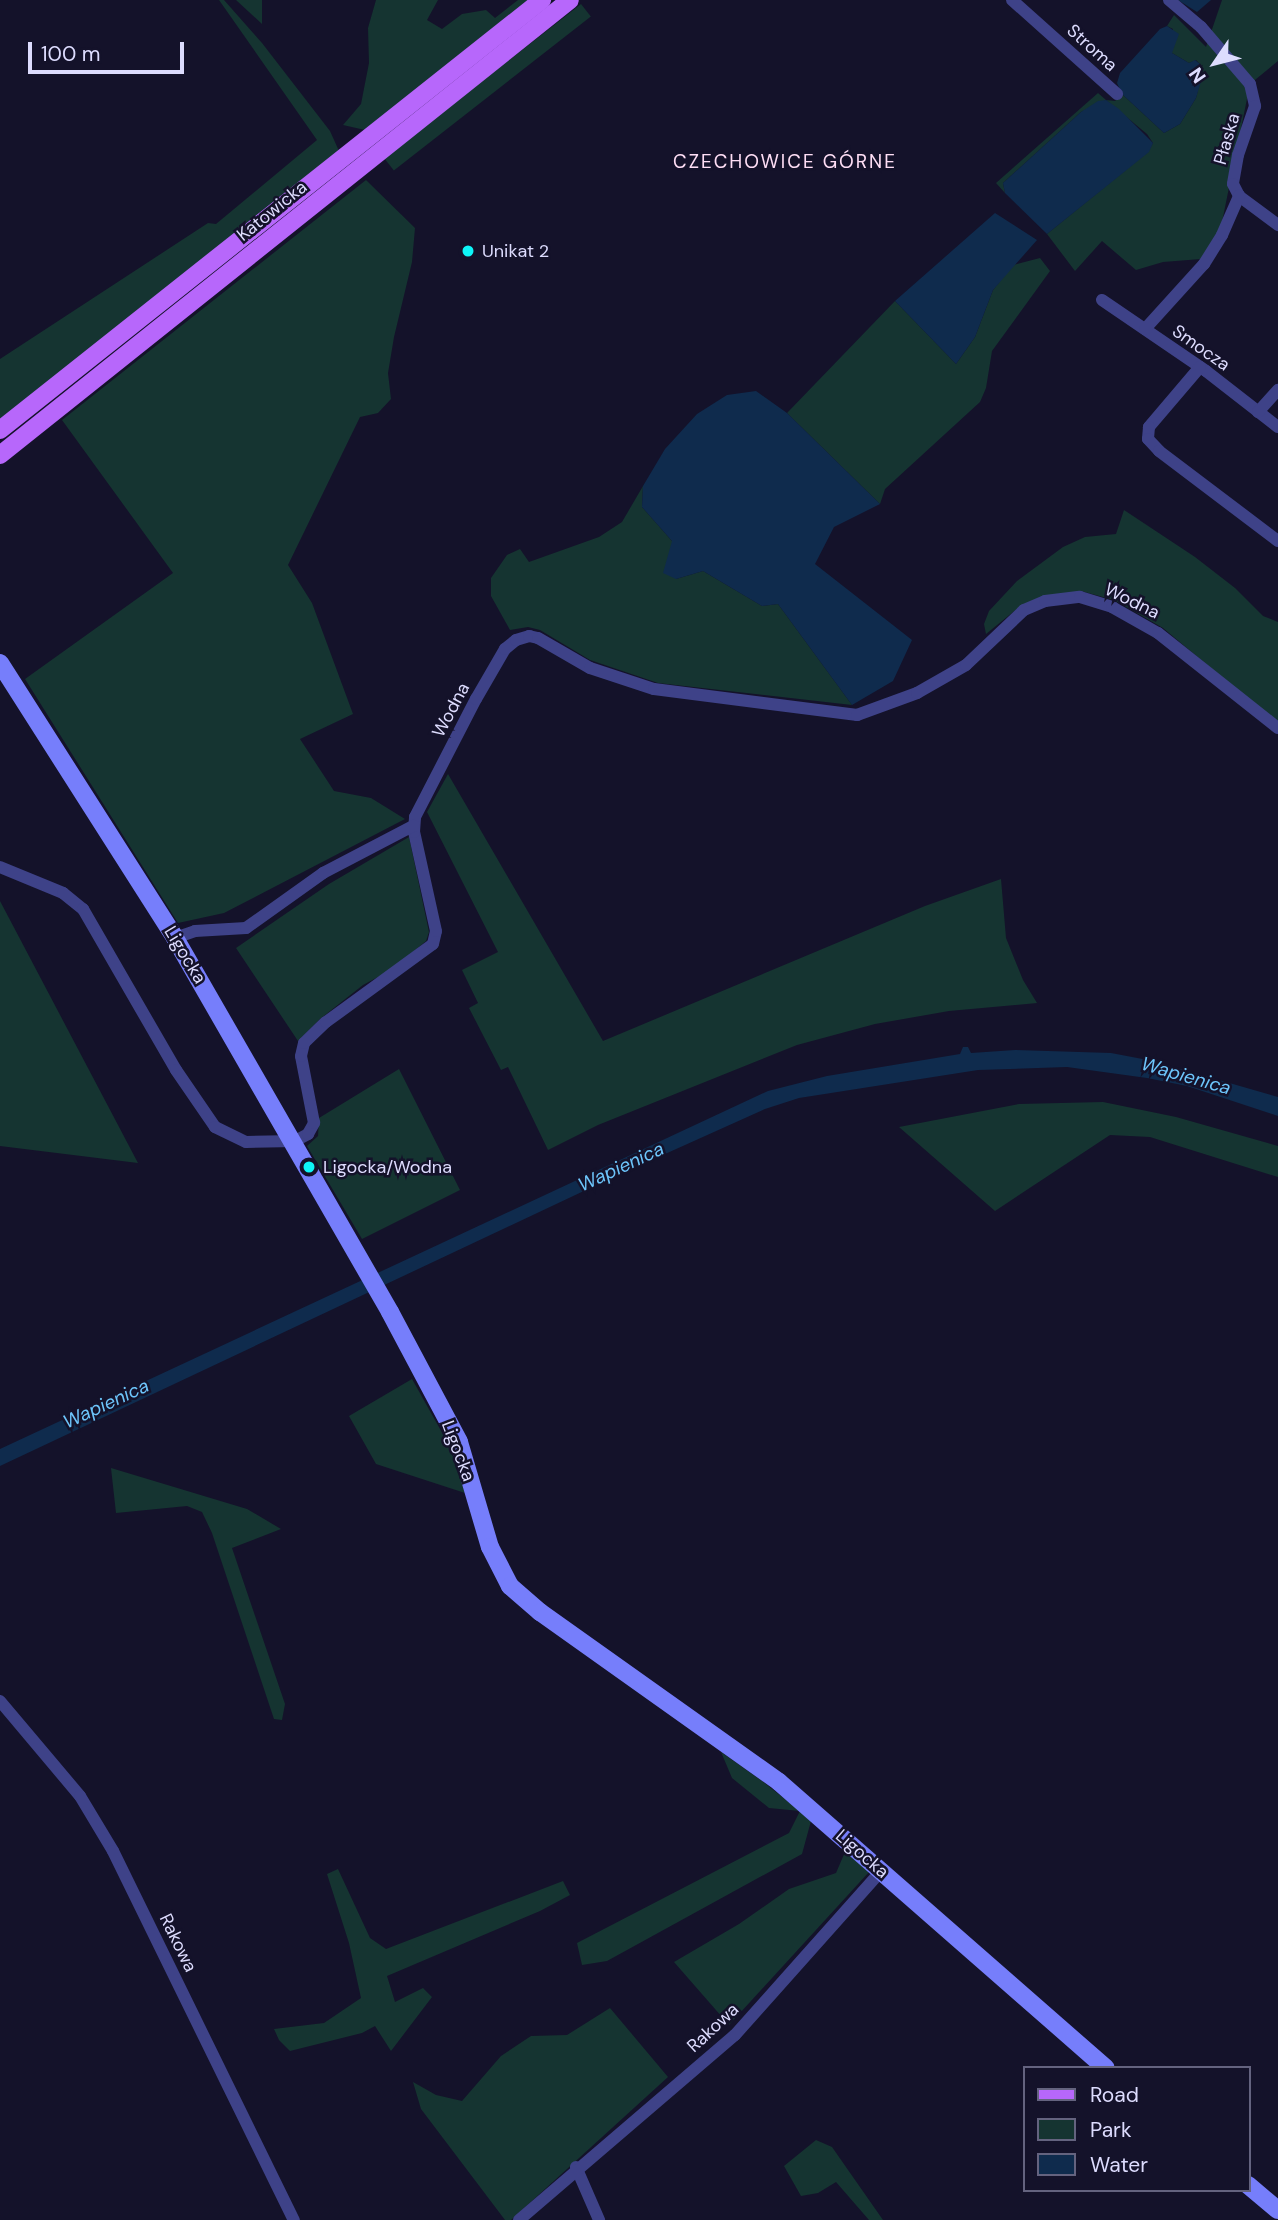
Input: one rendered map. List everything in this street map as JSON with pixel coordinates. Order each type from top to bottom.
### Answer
[{"type":"main road","name":"Katowicka","points":[[0,430],[542,0]]},
{"type":"main road","name":"Katowicka","points":[[0,456],[570,0]]},
{"type":"street","name":"Stroma","points":[[1012,0],[1117,94]]},
{"type":"street","name":"Płaska","points":[[1145,329],[1204,264],[1222,235],[1238,196],[1234,177],[1238,155],[1255,106],[1254,92],[1250,84],[1201,27],[1169,0]]},
{"type":"street","points":[[1238,196],[1278,225]]},
{"type":"street","name":"Smocza","points":[[1102,300],[1200,367],[1278,427]]},
{"type":"street","points":[[1200,367],[1149,427],[1148,439],[1159,451],[1278,541]]},
{"type":"street","points":[[1258,412],[1278,390]]},
{"type":"street","name":"Wodna","points":[[413,826],[476,699],[505,649],[529,636],[590,668],[654,690],[857,715],[917,693],[966,665],[1024,610],[1045,601],[1080,597],[1112,607],[1158,633],[1278,728]]},
{"type":"street","name":"Ligocka","points":[[0,663],[176,938],[295,1141],[386,1305],[459,1442],[490,1547],[510,1586],[540,1612],[779,1782],[1104,2066]]},
{"type":"street","points":[[0,867],[63,893],[83,909],[176,1070],[215,1127],[246,1142],[295,1141],[308,1134],[314,1123],[301,1056],[303,1043],[326,1022],[433,944],[436,931],[413,826],[323,873],[246,928],[195,931],[176,938]]},
{"type":"street","name":"Rakowa","points":[[0,1701],[80,1796],[113,1851],[294,2220]]},
{"type":"street","name":"Rakowa","points":[[519,2220],[576,2167],[735,2035],[881,1871]]},
{"type":"street","points":[[576,2167],[599,2220]]},
{"type":"street","points":[[1250,2187],[1278,2210]]},
{"type":"green space","points":[[219,0],[224,0],[262,43],[330,131],[339,151],[0,420],[0,359],[208,223],[216,224],[317,140]]},
{"type":"green space","points":[[236,0],[262,0],[262,24]]},
{"type":"green space","points":[[376,0],[438,0],[427,20],[442,29],[462,14],[486,10],[495,18],[518,0],[528,0],[365,130],[343,125],[361,104],[369,63],[368,28]]},
{"type":"green space","points":[[1222,0],[1278,0],[1278,61],[1250,84],[1221,227],[1201,259],[1163,262],[1136,270],[1102,241],[1075,271],[1047,234],[1148,152],[1153,143],[1147,134],[1106,100],[1115,101],[1122,94],[1164,133],[1180,124],[1196,98],[1201,78],[1200,64],[1196,60],[1189,63],[1172,53],[1173,29],[1167,26],[1174,15],[1206,47]]},
{"type":"green space","points":[[581,4],[591,17],[394,171],[384,158]]},
{"type":"green space","points":[[1098,93],[1106,100],[1081,112],[1003,183],[1005,193],[996,183]]},
{"type":"green space","points":[[366,180],[415,228],[412,262],[388,373],[391,399],[378,413],[360,417],[288,565],[312,603],[353,714],[300,739],[334,791],[371,798],[405,819],[224,913],[178,923],[25,679],[173,573],[62,420]]},
{"type":"green space","points":[[1040,258],[1050,271],[992,351],[986,388],[980,402],[885,489],[880,504],[787,413],[895,301],[956,364],[975,337],[993,290],[1013,265]]},
{"type":"green space","points":[[643,486],[642,507],[672,541],[676,579],[703,571],[762,606],[778,604],[852,705],[658,683],[590,660],[540,630],[528,627],[510,630],[491,596],[491,578],[507,555],[520,549],[529,562],[599,537],[622,522]]},
{"type":"green space","points":[[1124,510],[1195,557],[1235,588],[1263,616],[1278,622],[1278,724],[1163,628],[1114,600],[1081,591],[1018,608],[986,634],[984,624],[989,611],[1017,581],[1063,547],[1085,537],[1116,534]]},
{"type":"green space","points":[[448,774],[603,1041],[925,906],[1001,879],[1006,938],[1023,980],[1037,1003],[949,1011],[875,1024],[797,1045],[598,1125],[548,1150],[508,1067],[501,1070],[469,1008],[478,1003],[462,970],[498,952],[427,812]]},
{"type":"green space","points":[[409,837],[429,932],[426,941],[391,970],[363,985],[320,1019],[298,1041],[236,948],[329,884]]},
{"type":"green space","points":[[0,901],[138,1163],[0,1146]]},
{"type":"green space","points":[[399,1069],[460,1190],[362,1239],[307,1146],[318,1136],[319,1118]]},
{"type":"green space","points":[[1103,1102],[1176,1117],[1278,1146],[1278,1177],[1150,1137],[1110,1135],[995,1211],[899,1127],[1019,1104]]},
{"type":"green space","points":[[412,1379],[449,1445],[465,1493],[376,1464],[349,1416]]},
{"type":"green space","points":[[111,1468],[247,1509],[281,1529],[232,1548],[285,1704],[282,1720],[274,1719],[212,1533],[202,1512],[187,1506],[116,1513]]},
{"type":"green space","points":[[721,1752],[800,1811],[769,1808],[732,1778]]},
{"type":"green space","points":[[800,1811],[811,1821],[802,1854],[607,1961],[582,1965],[577,1943],[789,1833]]},
{"type":"green space","points":[[845,1852],[869,1872],[729,2025],[674,1962],[739,1924],[789,1889],[836,1873]]},
{"type":"green space","points":[[338,1869],[370,1938],[386,1949],[563,1881],[570,1895],[540,1911],[387,1976],[395,2002],[423,1988],[432,1997],[391,2051],[375,2026],[362,2033],[290,2051],[279,2040],[274,2029],[324,2023],[361,1998],[349,1943],[327,1874]]},
{"type":"green space","points":[[610,2008],[668,2077],[511,2220],[505,2220],[421,2109],[413,2082],[436,2095],[462,2101],[501,2056],[531,2036],[567,2035]]},
{"type":"green space","points":[[816,2140],[832,2147],[883,2220],[869,2220],[836,2182],[818,2193],[801,2196],[784,2166]]},
{"type":"water","points":[[1178,0],[1211,0],[1197,12]]},
{"type":"water","points":[[1167,26],[1179,34],[1172,53],[1189,63],[1195,60],[1200,64],[1202,78],[1196,98],[1180,124],[1164,133],[1122,94],[1117,83],[1120,73],[1160,29]]},
{"type":"water","points":[[1106,100],[1119,109],[1153,143],[1149,152],[1047,234],[1005,193],[1003,183],[1081,112],[1098,101]]},
{"type":"water","points":[[995,213],[1037,240],[993,290],[975,337],[956,364],[895,301]]},
{"type":"water","points":[[756,391],[787,413],[880,504],[834,527],[815,564],[912,640],[893,681],[852,705],[778,604],[762,606],[703,571],[676,579],[663,573],[672,541],[642,507],[643,486],[665,449],[697,414],[727,395]]},
{"type":"water","name":"Wapienica","points":[[963,1047],[968,1047],[971,1053],[1015,1050],[1111,1053],[1153,1061],[1278,1097],[1278,1116],[1187,1086],[1067,1067],[978,1070],[799,1098],[765,1109],[605,1181],[0,1466],[0,1449],[768,1091],[827,1076],[960,1054]]},
{"type":"place","name":"Unikat 2","points":[[468,251]]},
{"type":"place","name":"Ligocka/Wodna","points":[[309,1167]]},
{"type":"district","name":"CZECHOWICE GÓRNE","points":[[785,162]]}]
